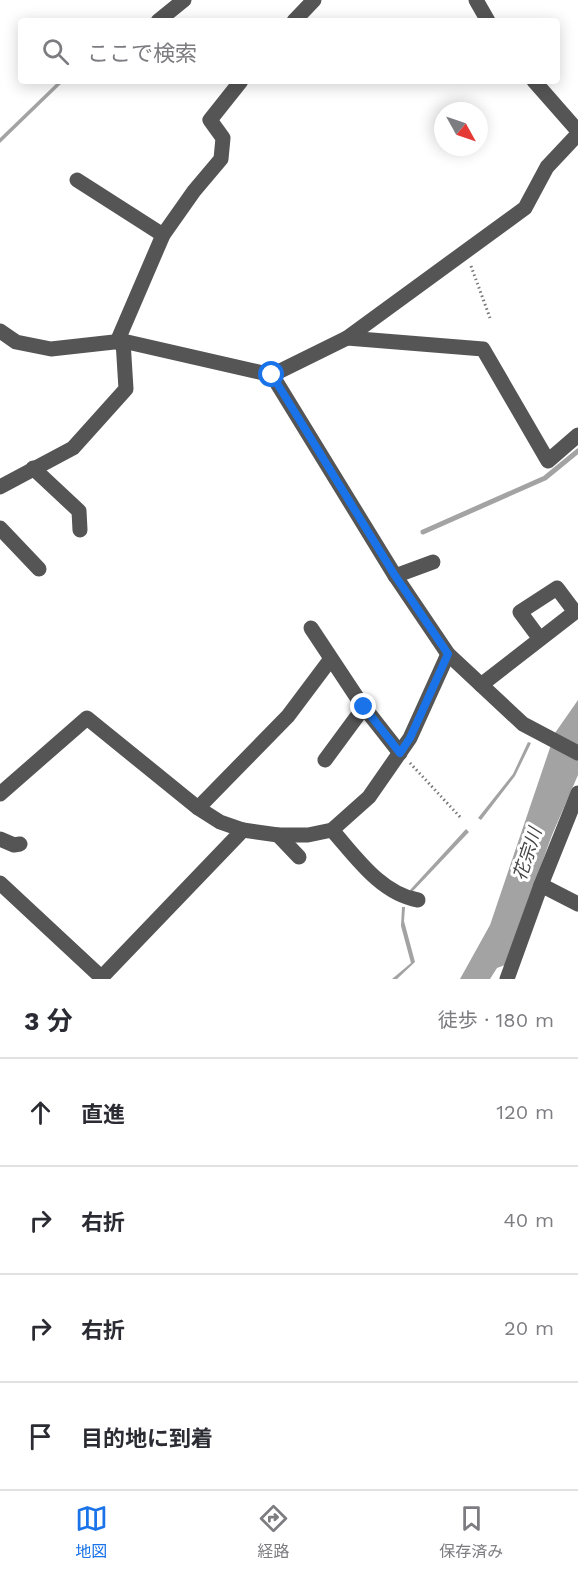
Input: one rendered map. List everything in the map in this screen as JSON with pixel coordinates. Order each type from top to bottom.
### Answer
[{"type":"street","points":[[162,18],[184,0]]},
{"type":"street","points":[[297,18],[314,0]]},
{"type":"street","points":[[476,0],[486,18]]},
{"type":"street","points":[[0,487],[73,448],[126,389],[120,342],[163,235],[194,191],[221,159],[223,138],[210,120],[239,84]]},
{"type":"street","points":[[0,331],[16,342],[51,349],[120,342],[272,375],[347,338],[525,208],[547,167],[578,133],[537,84]]},
{"type":"street","points":[[77,180],[163,235]]},
{"type":"street","points":[[347,338],[483,349],[548,461],[578,435]]},
{"type":"street","points":[[272,375],[395,576],[448,654],[523,724],[578,753]]},
{"type":"street","points":[[33,468],[79,511],[80,530]]},
{"type":"street","points":[[0,528],[39,570]]},
{"type":"street","points":[[395,576],[433,562]]},
{"type":"street","points":[[481,685],[531,650],[540,639],[577,614],[556,588],[520,612],[540,639]]},
{"type":"street","points":[[311,628],[330,660],[400,753]]},
{"type":"street","points":[[0,794],[87,718],[198,808],[220,822],[243,830],[278,835],[308,835],[332,830],[369,797],[410,738],[448,654]]},
{"type":"street","points":[[198,808],[288,716],[330,660]]},
{"type":"street","points":[[325,760],[364,707]]},
{"type":"street","points":[[507,979],[578,793]]},
{"type":"street","points":[[0,883],[101,978],[243,830]]},
{"type":"street","points":[[332,830],[393,892],[403,898],[418,900]]},
{"type":"street","points":[[278,835],[299,857]]},
{"type":"street","points":[[0,839],[14,845],[20,844]]},
{"type":"street","points":[[541,885],[578,904]]},
{"type":"path","points":[[466,251],[490,318]]},
{"type":"path","points":[[400,753],[461,818]]},
{"type":"water","points":[[56,84],[61,84],[0,143],[0,138]]},
{"type":"water","name":"花宗川","points":[[578,700],[578,775],[552,835],[505,965],[497,968],[490,979],[460,979],[490,925],[555,733]]},
{"type":"water","points":[[528,742],[531,743],[515,776],[481,820],[478,818],[513,774]]},
{"type":"water","points":[[466,829],[469,832],[412,892],[410,890]]},
{"type":"water","points":[[402,907],[405,907],[404,921],[415,962],[397,979],[392,979],[411,963],[401,926]]},
{"type":"waterway","points":[[423,532],[545,478],[578,451]]},
{"type":"route","points":[[272,375],[394,574],[448,654],[410,738],[400,753],[364,707]]}]
